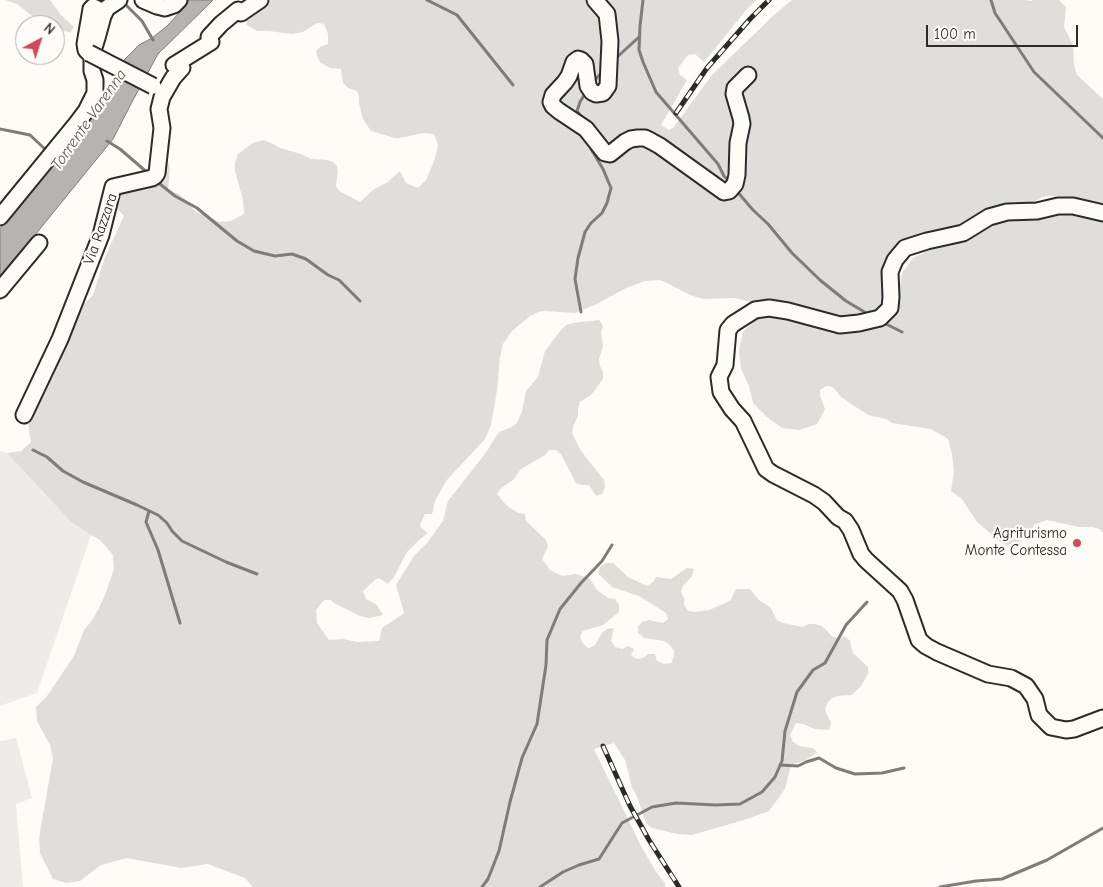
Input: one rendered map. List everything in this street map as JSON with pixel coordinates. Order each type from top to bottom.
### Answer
[{"type":"street","points":[[143,0],[165,8],[174,5],[179,0]]},
{"type":"street","name":"Via Razzara","points":[[24,415],[60,339],[100,235],[113,187],[152,178],[157,173],[162,128],[160,109],[162,91],[173,78],[178,66],[211,42],[209,37],[221,24],[238,10],[241,13],[260,0]]},
{"type":"street","points":[[596,0],[606,14],[610,42],[608,86],[603,94],[592,92],[588,86],[585,64],[578,59],[574,62],[569,76],[553,95],[551,102],[558,111],[586,129],[605,153],[610,154],[631,139],[645,138],[660,146],[724,192],[729,191],[735,184],[737,175],[742,124],[734,94],[736,88],[748,74]]},
{"type":"street","points":[[0,217],[86,111],[95,93],[92,54],[103,16],[109,3]]},
{"type":"street","points":[[96,38],[92,34],[96,8],[93,7],[91,8],[85,44],[85,48],[89,53],[162,91]]},
{"type":"street","points":[[1103,213],[1073,206],[1058,206],[1037,211],[1007,212],[989,217],[963,233],[905,248],[895,260],[890,272],[890,308],[880,318],[840,325],[788,311],[769,308],[755,310],[728,330],[725,365],[719,377],[722,392],[732,409],[743,421],[766,469],[772,474],[814,495],[845,521],[861,554],[900,591],[919,640],[937,652],[988,674],[1011,678],[1026,686],[1035,699],[1039,715],[1051,728],[1066,730],[1103,718]]},
{"type":"street","points":[[0,290],[39,243]]},
{"type":"shaded area","points":[[5,0],[50,0],[61,15],[31,15],[17,4]]},
{"type":"shaded area","points":[[271,0],[757,0],[747,9],[704,62],[695,54],[688,55],[678,68],[680,75],[687,80],[661,125],[669,130],[673,128],[712,75],[792,0],[1059,0],[1066,7],[1064,27],[1073,45],[1074,65],[1077,75],[1103,99],[1103,206],[1070,197],[1042,197],[1031,204],[1017,202],[996,207],[971,220],[938,229],[916,238],[886,268],[882,306],[874,316],[828,317],[734,298],[703,299],[659,280],[645,281],[626,288],[597,304],[575,313],[545,311],[530,316],[512,331],[503,344],[491,425],[485,439],[446,481],[435,501],[432,514],[425,514],[420,525],[428,533],[407,552],[394,577],[388,584],[379,578],[363,591],[366,599],[377,605],[383,615],[369,618],[360,616],[331,600],[324,600],[316,610],[317,623],[329,640],[379,641],[382,628],[404,613],[396,585],[414,556],[427,543],[443,521],[448,501],[485,454],[499,432],[517,423],[522,411],[526,391],[538,377],[545,351],[566,325],[599,320],[603,326],[601,332],[603,346],[599,359],[603,379],[591,395],[580,402],[578,416],[572,433],[581,451],[604,480],[605,487],[602,494],[596,496],[589,485],[576,483],[561,454],[556,450],[549,450],[545,455],[521,469],[513,480],[501,488],[497,494],[506,505],[518,513],[525,514],[526,521],[546,540],[548,546],[542,559],[550,570],[562,576],[576,574],[589,578],[597,590],[608,598],[615,599],[619,605],[619,612],[603,625],[583,631],[580,637],[583,644],[589,648],[595,645],[602,633],[607,629],[614,628],[611,641],[615,647],[622,649],[628,646],[634,649],[631,655],[636,659],[643,658],[648,654],[655,654],[657,661],[664,664],[671,663],[674,651],[670,645],[664,641],[644,638],[638,633],[638,627],[642,622],[649,620],[663,623],[668,619],[666,613],[639,596],[612,587],[598,573],[600,567],[606,563],[613,563],[628,577],[647,586],[656,577],[671,579],[687,568],[694,569],[692,576],[683,586],[681,592],[684,598],[684,605],[688,611],[709,610],[730,601],[736,589],[750,589],[759,600],[770,607],[777,620],[783,623],[803,627],[815,624],[822,626],[832,636],[839,639],[845,636],[850,641],[853,653],[868,667],[868,674],[856,691],[851,695],[832,698],[827,703],[825,710],[831,723],[829,730],[815,729],[796,723],[790,735],[793,742],[799,746],[813,748],[817,752],[806,760],[794,764],[790,769],[785,789],[769,811],[744,820],[692,835],[677,834],[652,828],[646,823],[632,787],[625,760],[614,743],[594,749],[640,844],[656,872],[665,883],[665,887],[253,887],[245,878],[208,864],[181,868],[127,858],[101,865],[80,881],[66,883],[53,879],[40,853],[39,838],[53,758],[50,745],[37,721],[36,707],[47,696],[74,656],[84,630],[99,608],[114,569],[113,555],[100,540],[71,522],[7,453],[21,451],[31,442],[28,423],[30,413],[79,303],[84,304],[93,295],[105,257],[124,216],[113,203],[117,190],[137,188],[167,157],[170,168],[168,190],[179,194],[195,211],[220,222],[231,221],[244,214],[235,163],[238,154],[253,143],[264,140],[311,159],[333,162],[337,166],[336,186],[339,191],[360,202],[373,190],[388,182],[400,171],[406,183],[418,188],[426,180],[435,159],[438,145],[434,134],[423,133],[395,138],[371,131],[363,119],[357,91],[348,88],[343,83],[341,69],[330,68],[320,62],[317,56],[316,51],[328,44],[328,34],[324,24],[317,23],[303,32],[292,34],[257,31],[247,25],[244,17]]},
{"type":"shaded area","points":[[65,19],[74,27],[70,33],[65,31]]},
{"type":"shaded area","points":[[1072,211],[1103,218],[1103,533],[1093,527],[1079,527],[1047,520],[1034,525],[1021,541],[1008,545],[1002,543],[977,522],[962,499],[951,491],[954,471],[948,439],[931,429],[892,423],[886,419],[868,415],[841,397],[833,387],[826,386],[820,390],[820,396],[825,409],[817,424],[800,430],[782,428],[753,403],[749,386],[741,369],[739,350],[743,332],[756,319],[774,316],[827,329],[863,331],[881,326],[896,315],[902,273],[913,258],[929,250],[965,239],[998,223],[1015,219],[1052,216]]},
{"type":"shaded area","points":[[0,451],[7,453],[71,522],[91,535],[37,693],[0,706]]},
{"type":"shaded area","points":[[16,738],[32,798],[16,804],[23,887],[0,887],[0,740]]},
{"type":"water","name":"Torrente Varenna","points":[[189,0],[213,0],[158,54],[113,139],[0,278],[0,229],[93,115],[121,63],[139,45],[152,38],[167,26]]},
{"type":"waterway","points":[[427,0],[457,15],[513,85]]},
{"type":"waterway","points":[[643,0],[639,50],[656,92],[718,164],[724,176],[730,182]]},
{"type":"waterway","points":[[991,0],[995,13],[1034,72],[1103,138]]},
{"type":"waterway","points":[[123,2],[142,21],[153,40]]},
{"type":"waterway","points":[[615,59],[639,37]]},
{"type":"waterway","points":[[593,82],[604,70]]},
{"type":"waterway","points":[[583,119],[577,111],[586,92]]},
{"type":"waterway","name":"Torrente Varenna","points":[[0,129],[30,135],[47,151]]},
{"type":"waterway","points":[[107,141],[120,149],[149,174]]},
{"type":"waterway","points":[[581,312],[575,279],[578,258],[585,232],[591,223],[602,213],[611,188],[603,169],[591,149],[592,146]]},
{"type":"waterway","points":[[155,180],[175,196],[197,208],[237,241],[254,251],[275,256],[292,254],[306,259],[328,275],[339,280],[360,301]]},
{"type":"waterway","points":[[735,189],[792,253],[820,280],[846,301],[868,314]]},
{"type":"waterway","points":[[882,322],[902,332]]},
{"type":"waterway","points":[[33,450],[47,457],[63,471],[83,482],[158,515],[182,541],[226,562],[257,574]]},
{"type":"waterway","points":[[149,511],[146,522],[158,550],[180,623]]},
{"type":"waterway","points":[[482,887],[488,879],[499,851],[522,758],[537,724],[546,665],[547,640],[560,609],[602,561],[612,545]]},
{"type":"waterway","points":[[540,887],[563,872],[599,859],[622,823],[652,807],[676,803],[740,804],[762,792],[775,777],[782,761],[785,731],[797,692],[813,670],[825,663],[846,625],[867,602]]},
{"type":"waterway","points":[[780,765],[798,766],[819,758],[836,768],[855,774],[882,773],[904,768]]},
{"type":"waterway","points":[[940,887],[1002,879],[1047,860],[1103,828]]},
{"type":"railway","points":[[676,113],[707,68],[769,0]]},
{"type":"railway","points":[[603,746],[630,806],[679,887]]},
{"type":"place","name":"Agriturismo Monte Contessa","points":[[1077,543]]}]
